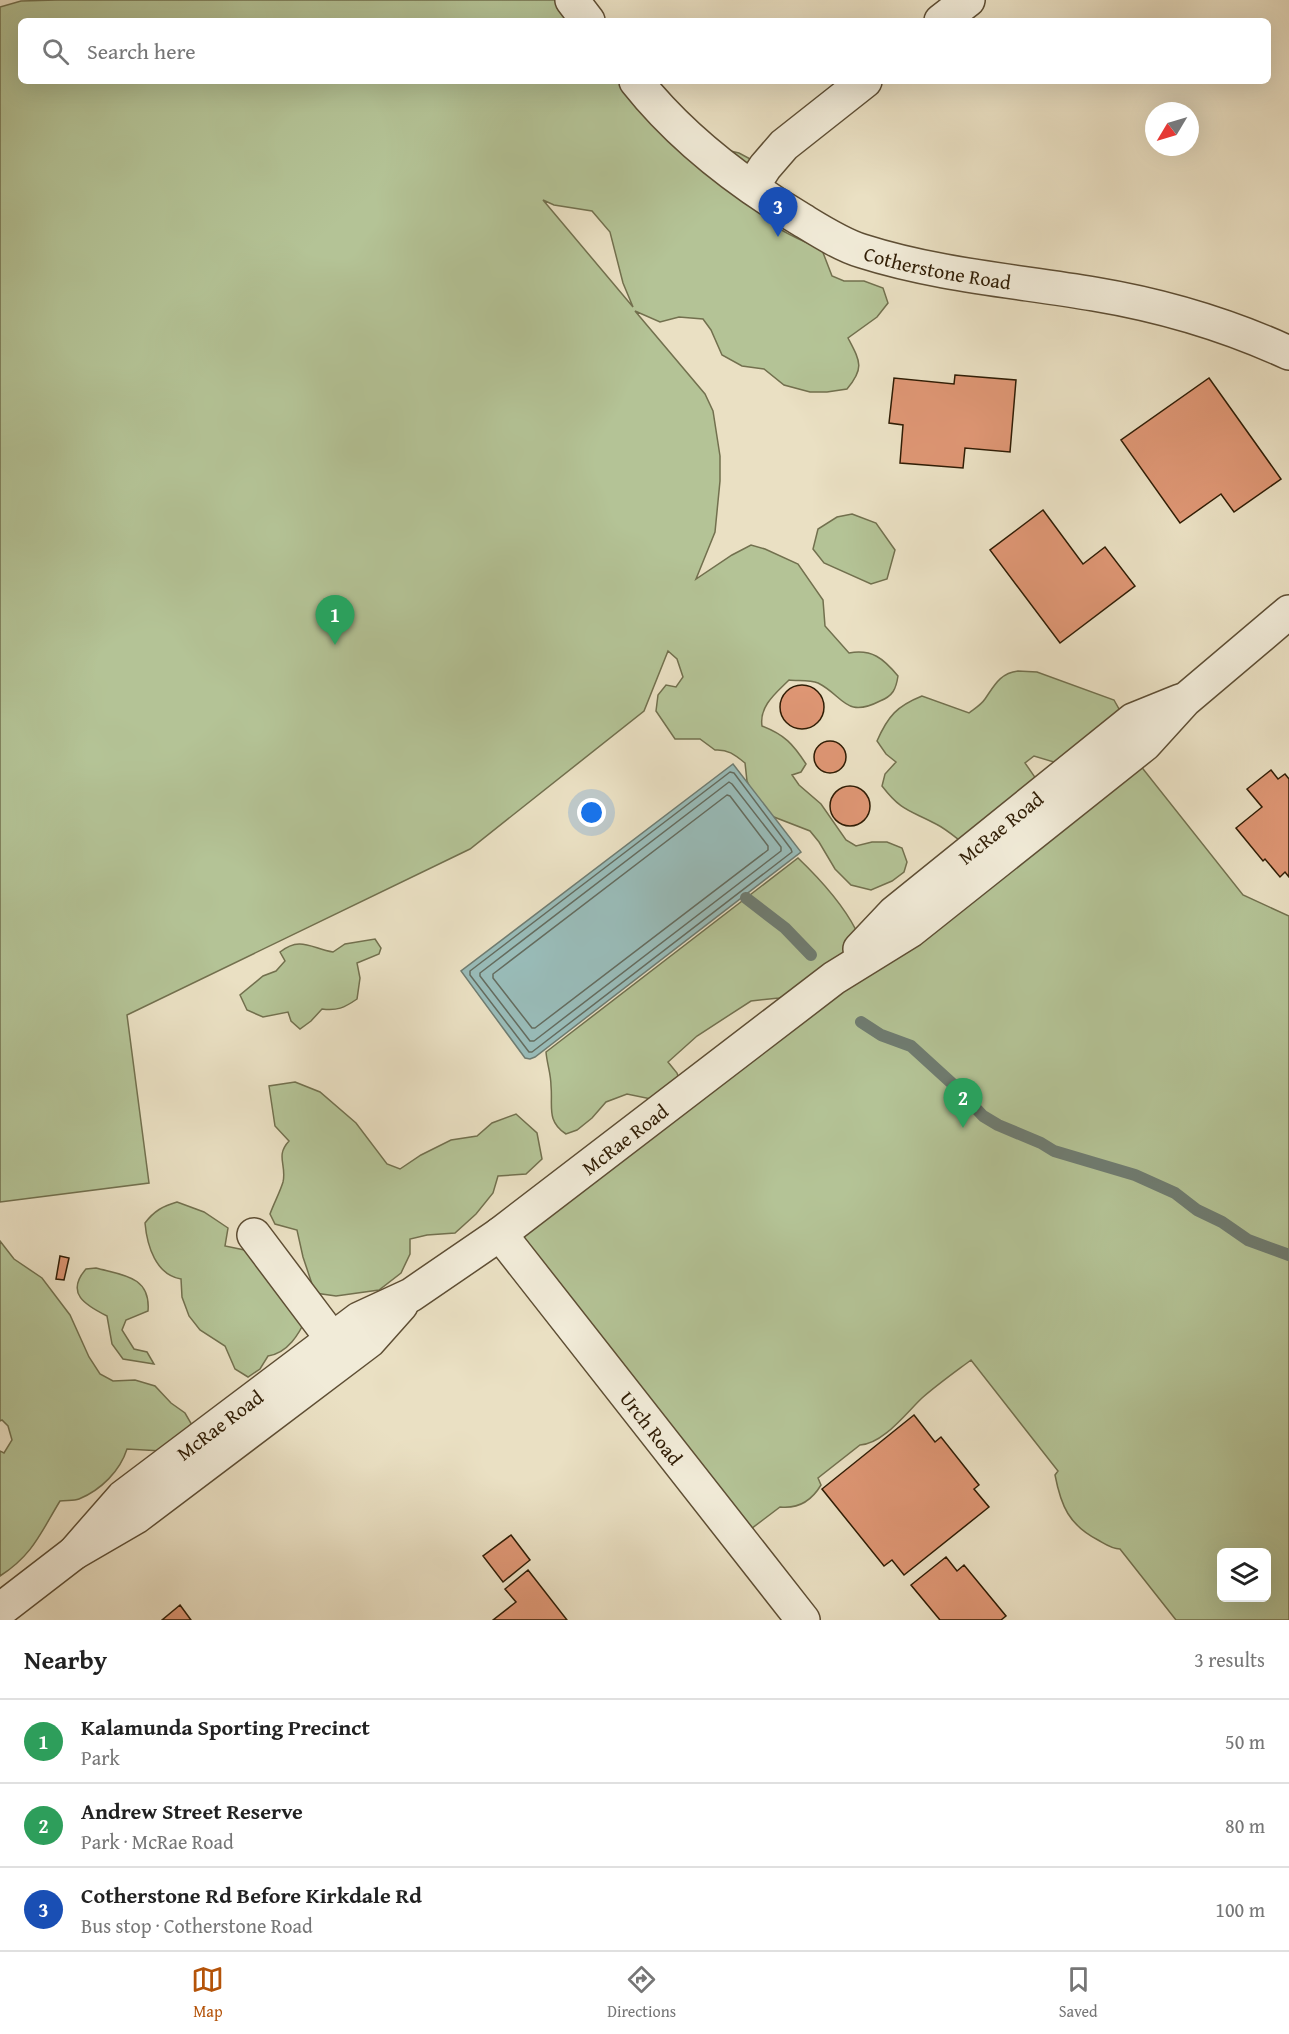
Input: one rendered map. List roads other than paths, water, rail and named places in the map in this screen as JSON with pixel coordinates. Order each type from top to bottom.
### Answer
[{"type":"street","points":[[572,0],[586,18]]},
{"type":"street","points":[[945,18],[968,0]]},
{"type":"street","name":"Cotherstone Road","points":[[639,84],[698,146],[752,187],[815,228],[859,250],[907,264],[1097,295],[1155,308],[1192,317],[1260,339],[1289,353]]},
{"type":"street","points":[[752,187],[784,145],[861,84]]},
{"type":"street","name":"McRae Road","points":[[74,1553],[123,1497],[359,1319],[411,1295],[500,1234],[834,978],[910,931],[1132,755],[1185,700],[1289,612]]},
{"type":"street","name":"Urch Road","points":[[500,1234],[803,1620]]},
{"type":"street","points":[[254,1235],[333,1340]]},
{"type":"street","name":"McRae Road","points":[[0,1610],[74,1553],[136,1517],[369,1341],[411,1295]]},
{"type":"water","points":[[733,764],[801,852],[535,1057],[525,1058],[461,971]]},
{"type":"waterway","points":[[746,898],[785,928],[811,955]]},
{"type":"waterway","points":[[861,1022],[881,1035],[911,1046],[957,1088],[983,1116],[998,1125],[1054,1151],[1135,1175],[1175,1193],[1197,1210],[1222,1222],[1248,1240],[1289,1255]]},
{"type":"place","name":"Cotherstone Rd Before Kirkdale Rd","points":[[778,237]]},
{"type":"place","name":"Kalamunda Sporting Precinct","points":[[335,645]]},
{"type":"place","name":"Andrew Street Reserve","points":[[963,1128]]}]
